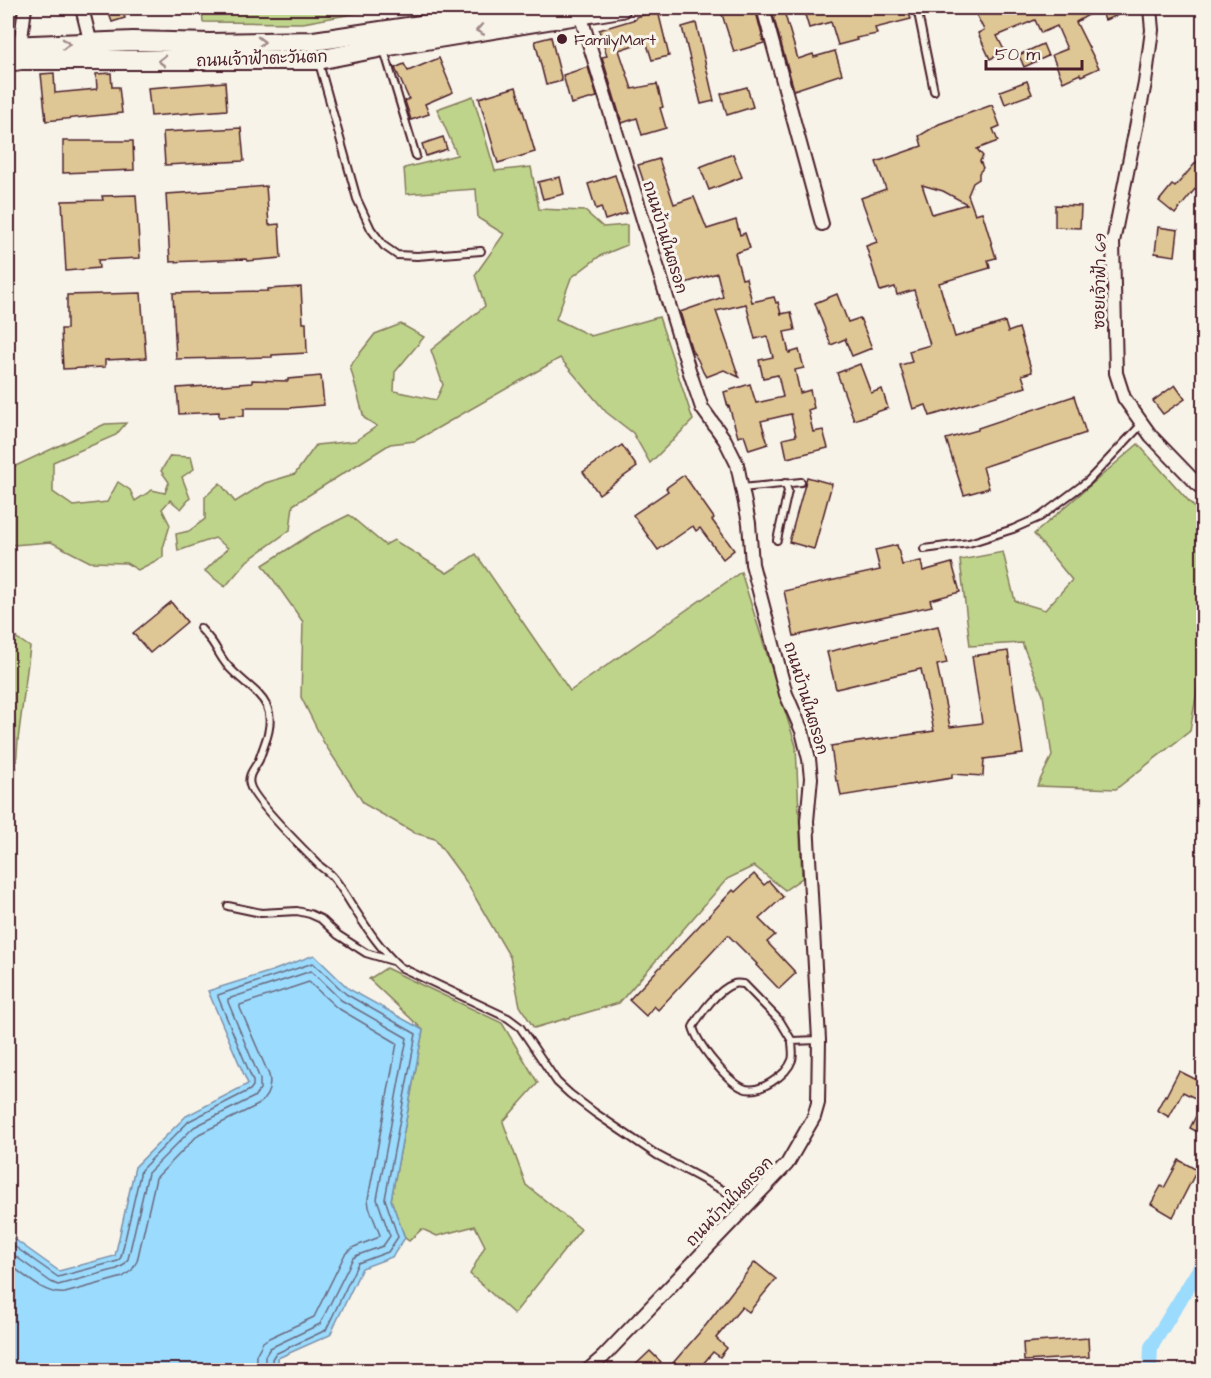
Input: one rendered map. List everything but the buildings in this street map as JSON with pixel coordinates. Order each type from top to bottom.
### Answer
[{"type":"main road","name":"ถนนเจ้าฟ้าตะวันตก","points":[[14,46],[133,41],[210,43],[314,41],[534,8]]},
{"type":"main road","name":"ถนนเจ้าฟ้าตะวันตก","points":[[8,62],[21,60],[318,60],[383,47],[621,8]]},
{"type":"street","points":[[14,46],[25,8]]},
{"type":"street","points":[[82,8],[91,44]]},
{"type":"street","points":[[763,8],[822,224]]},
{"type":"street","name":"ซอยเจ้าฟ้า 69","points":[[1150,8],[1152,30],[1145,83],[1113,242],[1116,373],[1124,398],[1151,436],[1203,491]]},
{"type":"street","name":"ถนนบ้านในตรอก","points":[[580,14],[702,408],[725,440],[737,464],[748,523],[752,564],[786,694],[802,731],[809,759],[811,777],[807,821],[819,1040],[818,1103],[814,1117],[787,1164],[588,1371]]},
{"type":"lane","points":[[917,8],[934,91]]},
{"type":"lane","points":[[383,47],[416,156]]},
{"type":"lane","points":[[318,60],[357,199],[371,229],[384,246],[397,255],[417,256],[481,250]]},
{"type":"lane","points":[[924,549],[969,543],[1013,529],[1040,517],[1088,481],[1143,424]]},
{"type":"lane","points":[[741,488],[801,482]]},
{"type":"lane","points":[[777,540],[788,491],[785,483]]},
{"type":"lane","points":[[200,628],[212,641],[231,670],[262,697],[268,709],[270,721],[267,738],[258,762],[250,774],[250,786],[257,799],[320,867],[330,873],[341,886],[383,950],[393,961],[400,967],[508,1018],[520,1027],[557,1082],[570,1094],[657,1155],[749,1204]]},
{"type":"lane","points":[[228,906],[261,913],[297,910],[310,914],[321,919],[338,935],[366,953],[393,961]]},
{"type":"lane","points":[[735,983],[744,984],[780,1021],[792,1041],[792,1059],[786,1070],[764,1087],[755,1090],[744,1089],[716,1064],[696,1038],[693,1027],[701,1012],[718,996],[735,983]]},
{"type":"lane","points":[[792,1041],[819,1040]]},
{"type":"green space","points":[[202,8],[385,8],[303,23],[203,22]]},
{"type":"green space","points":[[473,96],[495,171],[531,167],[539,209],[585,211],[603,227],[627,225],[627,245],[600,256],[571,278],[556,319],[591,336],[659,317],[693,420],[650,463],[633,433],[606,412],[560,358],[415,441],[390,444],[293,505],[290,530],[247,561],[225,587],[205,571],[228,548],[215,538],[178,551],[176,534],[189,531],[205,519],[205,497],[220,483],[235,502],[265,483],[295,474],[316,445],[355,441],[377,426],[364,418],[350,366],[375,334],[401,324],[424,337],[395,372],[394,391],[436,400],[443,385],[431,350],[485,306],[475,275],[504,234],[478,218],[476,189],[406,194],[404,168],[457,155],[437,109]]},
{"type":"green space","points":[[126,423],[116,435],[53,462],[53,492],[73,506],[107,502],[118,482],[130,490],[135,501],[152,490],[165,493],[169,482],[161,471],[170,456],[191,457],[194,469],[182,477],[190,498],[181,509],[170,500],[162,509],[170,525],[163,548],[163,557],[138,570],[126,563],[90,562],[51,542],[13,545],[8,536],[9,469],[105,424]]},
{"type":"green space","points":[[1138,444],[1203,517],[1203,658],[1190,731],[1116,789],[1037,786],[1052,756],[1043,695],[1022,643],[970,646],[960,560],[1003,552],[1015,601],[1045,610],[1072,580],[1034,534]]},
{"type":"green space","points":[[349,515],[385,545],[394,540],[447,573],[476,554],[570,691],[741,572],[796,746],[802,878],[785,890],[754,866],[727,879],[619,1003],[534,1028],[520,1006],[510,957],[465,880],[435,839],[415,833],[364,804],[324,743],[301,697],[303,622],[263,565],[313,533]]},
{"type":"green space","points":[[8,632],[30,647],[18,740],[8,871]]},
{"type":"green space","points":[[386,968],[502,1023],[538,1083],[503,1122],[526,1185],[581,1229],[514,1314],[470,1274],[485,1246],[475,1226],[437,1236],[422,1229],[409,1241],[405,1238],[391,1200],[423,1030],[369,979]]},
{"type":"water","points":[[314,955],[349,989],[423,1030],[391,1200],[405,1238],[392,1257],[362,1268],[330,1335],[278,1358],[279,1370],[8,1370],[8,1237],[10,1236],[59,1271],[115,1256],[135,1167],[186,1116],[248,1084],[208,991]]},
{"type":"waterway","points":[[1150,1370],[1151,1347],[1204,1261]]},
{"type":"place","name":"FamilyMart","points":[[562,39]]}]
